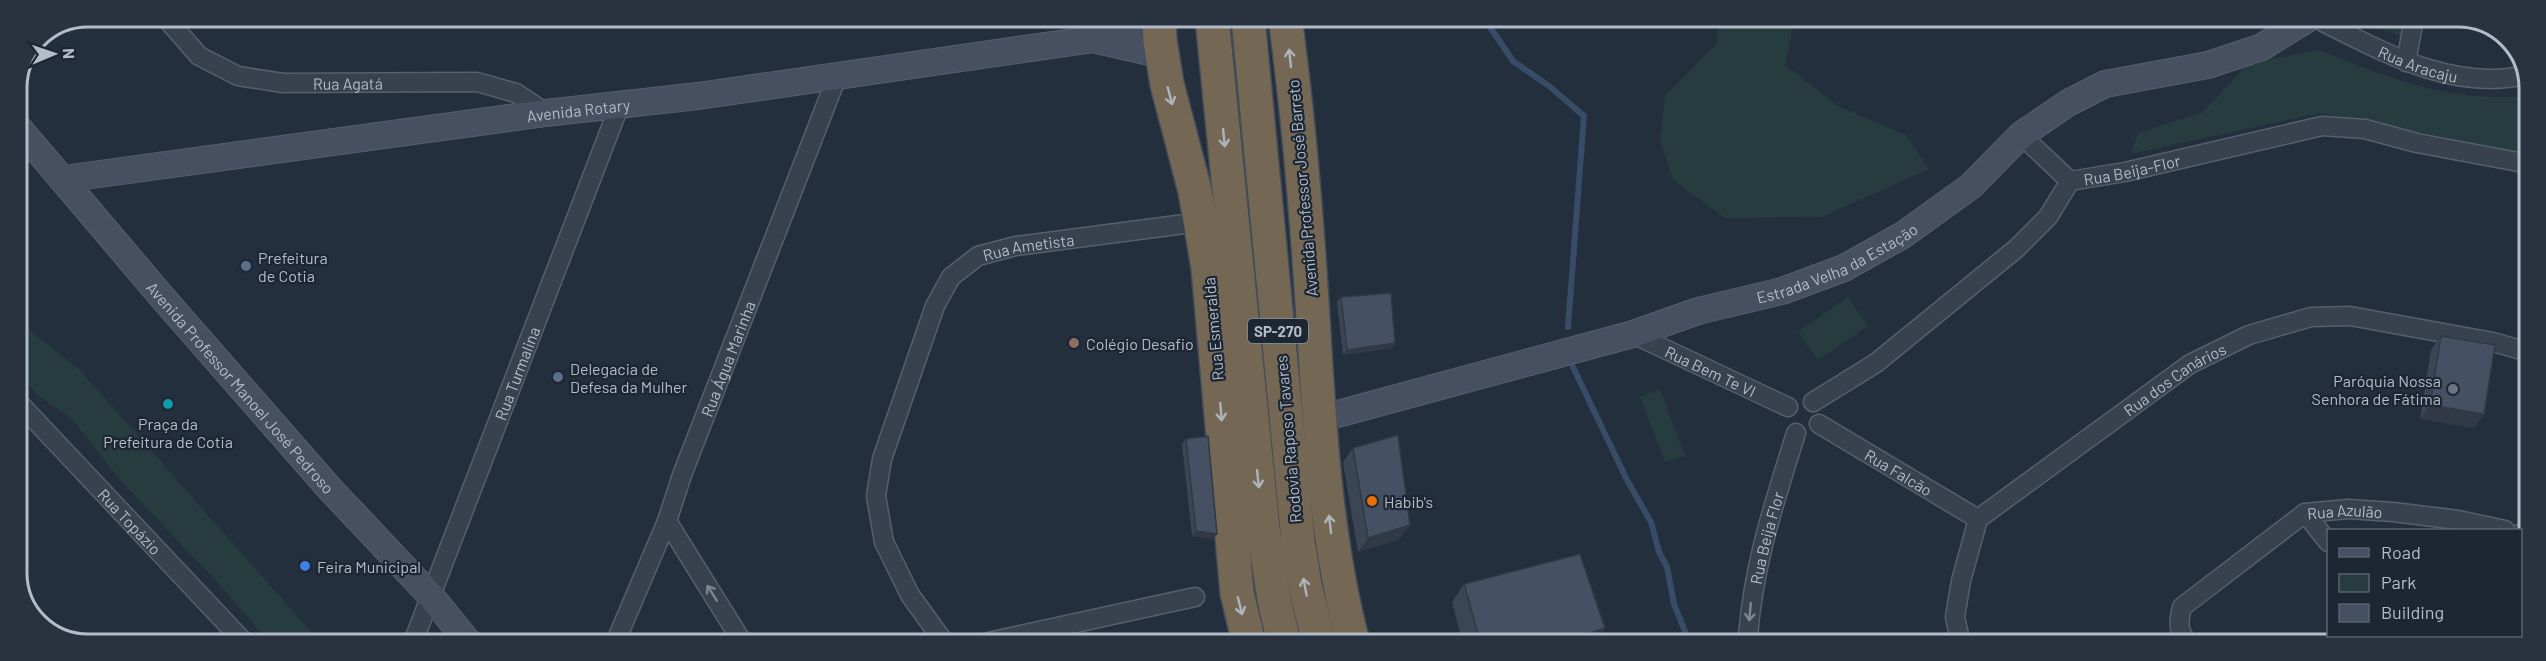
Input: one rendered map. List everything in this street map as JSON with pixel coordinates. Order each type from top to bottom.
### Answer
[{"type":"highway","name":"Rua Esmeralda","points":[[1160,27],[1167,84],[1195,191],[1208,268],[1237,593],[1247,634]]},
{"type":"highway","name":"Rodovia Raposo Tavares","points":[[1213,27],[1263,529],[1282,634]]},
{"type":"highway","name":"Rodovia Raposo Tavares","points":[[1249,27],[1298,541],[1305,585],[1317,634]]},
{"type":"highway","points":[[1259,27],[1275,185],[1294,328],[1319,419]]},
{"type":"highway","name":"Avenida Professor José Barreto","points":[[1286,27],[1312,290],[1319,419],[1332,535],[1343,604],[1351,634]]},
{"type":"street","name":"Rua Agatá","points":[[174,27],[199,56],[238,76],[283,83],[477,82],[516,93],[546,113]]},
{"type":"street","name":"Avenida Rotary","points":[[63,179],[546,113],[698,96],[838,74],[1094,39],[1133,27]]},
{"type":"street","name":"Estrada Velha da Estação","points":[[1319,419],[1632,334],[1698,311],[1782,291],[1844,268],[1903,235],[1971,186],[2021,135],[2068,103],[2105,84],[2208,65],[2262,47],[2294,27]]},
{"type":"street","name":"Rua Aracaju","points":[[2334,27],[2406,62],[2450,76],[2486,80],[2518,76]]},
{"type":"street","points":[[2406,62],[2413,27]]},
{"type":"street","name":"Avenida Rotary","points":[[1094,39],[1163,55]]},
{"type":"street","name":"Rua Água Marinha","points":[[619,634],[667,521],[682,475],[838,74]]},
{"type":"street","name":"Rua Turmalina","points":[[416,634],[620,104]]},
{"type":"street","name":"Rua Beija-Flor","points":[[1813,402],[1876,363],[2017,248],[2048,217],[2070,181],[2125,172],[2322,126],[2365,129],[2417,143],[2519,162]]},
{"type":"street","points":[[2021,135],[2070,181]]},
{"type":"street","name":"Avenida Professor Manoel José Pedroso","points":[[27,138],[330,489],[430,595],[462,634]]},
{"type":"street","name":"Rua Ametista","points":[[938,634],[910,595],[884,542],[876,496],[882,459],[935,306],[951,278],[978,256],[1016,246],[1200,222]]},
{"type":"street","name":"Rua dos Canários","points":[[1977,519],[2190,364],[2249,335],[2311,317],[2350,316],[2493,342],[2519,349]]},
{"type":"street","name":"Rua Bem Te VI","points":[[1632,334],[1788,407]]},
{"type":"street","points":[[1800,399],[1813,402],[1818,408],[1819,424],[1814,431],[1805,435],[1796,434],[1786,422],[1785,414],[1788,407],[1800,399]]},
{"type":"street","name":"Rua Topázio","points":[[27,412],[236,634]]},
{"type":"street","name":"Rua Falcão","points":[[1819,424],[1977,519]]},
{"type":"street","name":"Rua Beija Flor","points":[[1748,634],[1754,578],[1762,544],[1796,434]]},
{"type":"street","name":"Rua Azulão","points":[[2180,634],[2178,622],[2182,607],[2305,513],[2348,509],[2371,510],[2458,519],[2497,529]]},
{"type":"street","points":[[2305,513],[2327,541]]},
{"type":"street","points":[[1959,634],[1955,617],[1960,581],[1977,519]]},
{"type":"street","points":[[667,521],[737,634]]},
{"type":"street","points":[[1025,634],[1195,597]]},
{"type":"green space","points":[[1719,27],[1793,27],[1785,65],[1838,106],[1906,135],[1929,169],[1822,217],[1725,218],[1673,180],[1660,140],[1665,96],[1716,44]]},
{"type":"green space","points":[[2373,27],[2403,27],[2401,36]]},
{"type":"green space","points":[[2319,50],[2372,71],[2446,92],[2472,96],[2519,96],[2519,152],[2321,113],[2131,154],[2138,133],[2203,112],[2249,63]]},
{"type":"green space","points":[[1848,297],[1868,326],[1818,360],[1798,332]]},
{"type":"green space","points":[[27,328],[80,370],[313,634],[262,634],[218,583],[120,480],[72,419],[37,395],[27,382]]},
{"type":"green space","points":[[1660,389],[1685,456],[1665,462],[1640,397]]},
{"type":"building","points":[[1391,293],[1395,343],[1347,350],[1341,297]]},
{"type":"building","name":"Paróquia Nossa Senhora de Fátima","points":[[2441,336],[2495,345],[2484,414],[2430,405]]},
{"type":"building","name":"Habib's","points":[[1398,435],[1410,525],[1368,538],[1353,448]]},
{"type":"building","points":[[1208,436],[1217,534],[1196,531],[1186,439]]},
{"type":"building","points":[[1580,554],[1605,628],[1587,634],[1478,634],[1464,584]]},
{"type":"waterway","points":[[1490,27],[1513,61],[1549,86],[1584,116],[1568,327]]},
{"type":"waterway","points":[[1573,367],[1627,480],[1651,522],[1659,552],[1667,567],[1674,604],[1686,634]]},
{"type":"place","name":"Prefeitura de Cotia","points":[[246,266]]},
{"type":"place","name":"Colégio Desafio","points":[[1074,343]]},
{"type":"place","name":"Delegacia de Defesa da Mulher","points":[[558,377]]},
{"type":"place","name":"Paróquia Nossa Senhora de Fátima","points":[[2453,389]]},
{"type":"place","name":"Praça da Prefeitura de Cotia","points":[[168,404]]},
{"type":"place","name":"Habib's","points":[[1372,501]]},
{"type":"place","name":"Feira Municipal","points":[[305,566]]}]
